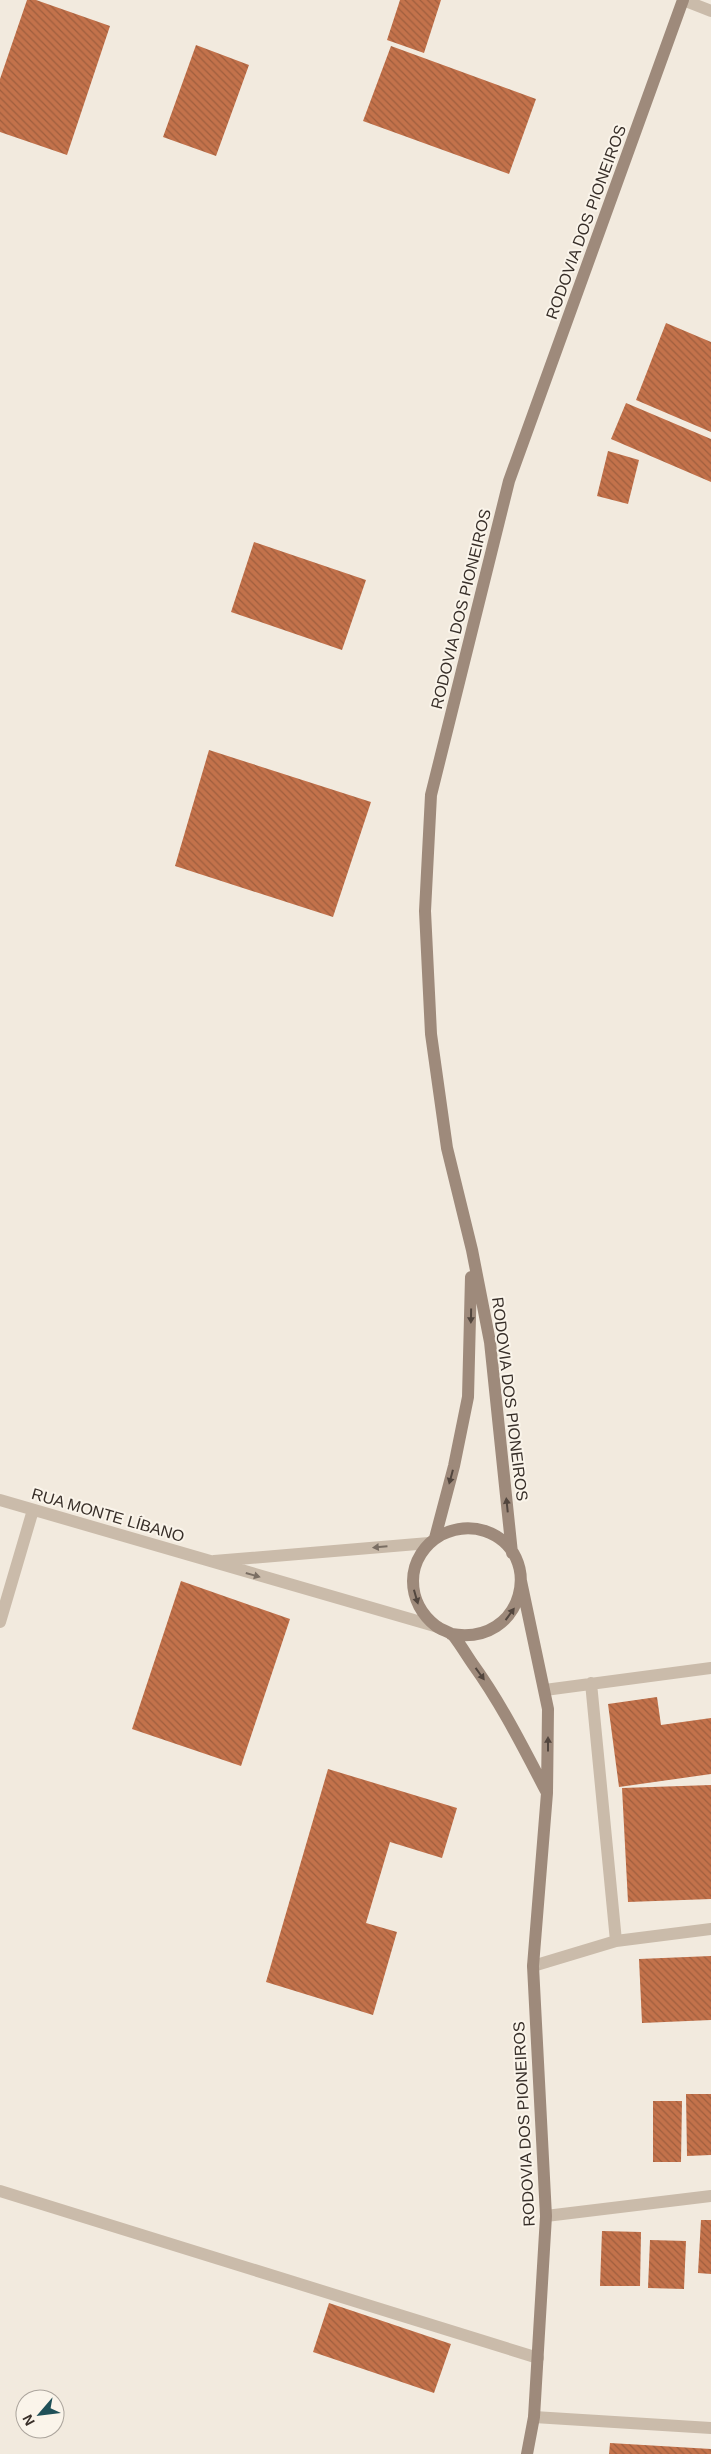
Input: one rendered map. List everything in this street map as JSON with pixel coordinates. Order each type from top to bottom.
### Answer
[{"type":"street","points":[[683,0],[711,11]]},
{"type":"street","name":"RODOVIA DOS PIONEIROS","points":[[512,1553],[490,1342],[472,1250],[447,1148],[431,1034],[425,910],[431,795],[509,481],[683,0]]},
{"type":"street","name":"RODOVIA DOS PIONEIROS","points":[[472,1250],[468,1397],[454,1466],[432,1541],[420,1554],[413,1580],[419,1607],[438,1627],[451,1634],[490,1688],[547,1793]]},
{"type":"street","name":"RUA MONTE LÍBANO","points":[[0,1500],[146,1542],[206,1562],[438,1627]]},
{"type":"street","points":[[0,1622],[33,1510]]},
{"type":"street","points":[[206,1562],[432,1541],[448,1531],[462,1528],[477,1529],[491,1534],[503,1542],[512,1553],[519,1566],[521,1581],[519,1596],[514,1609],[494,1630],[466,1636],[451,1634]]},
{"type":"street","name":"RODOVIA DOS PIONEIROS","points":[[521,1581],[548,1709],[547,1793],[533,1966],[546,2216],[534,2417],[527,2454]]},
{"type":"street","points":[[545,1690],[711,1668]]},
{"type":"street","points":[[591,1683],[616,1941]]},
{"type":"street","points":[[533,1966],[616,1941],[711,1929]]},
{"type":"street","points":[[0,2191],[538,2358]]},
{"type":"street","points":[[546,2216],[711,2196]]},
{"type":"street","points":[[534,2417],[711,2428]]},
{"type":"building","points":[[27,0],[36,0],[110,26],[67,155],[0,132],[0,79]]},
{"type":"building","points":[[400,0],[441,0],[424,53],[387,40]]},
{"type":"building","points":[[196,45],[249,65],[216,156],[163,137]]},
{"type":"building","points":[[391,46],[536,99],[509,174],[363,121]]},
{"type":"building","points":[[666,323],[711,342],[711,432],[636,400]]},
{"type":"building","points":[[626,403],[711,439],[711,482],[611,439]]},
{"type":"building","points":[[608,451],[639,460],[628,504],[597,496]]},
{"type":"building","points":[[254,542],[366,580],[342,650],[231,612]]},
{"type":"building","points":[[209,750],[371,802],[333,917],[175,866]]},
{"type":"building","points":[[181,1581],[290,1619],[241,1766],[132,1729]]},
{"type":"building","points":[[657,1697],[661,1725],[711,1718],[711,1774],[619,1787],[608,1704]]},
{"type":"building","points":[[328,1769],[457,1808],[442,1858],[390,1842],[366,1923],[397,1932],[373,2015],[266,1982]]},
{"type":"building","points":[[711,1785],[711,1899],[628,1902],[622,1788]]},
{"type":"building","points":[[711,1956],[711,2020],[642,2023],[639,1959]]},
{"type":"building","points":[[686,2094],[711,2094],[711,2155],[687,2156]]},
{"type":"building","points":[[653,2101],[682,2101],[681,2162],[653,2162]]},
{"type":"building","points":[[701,2220],[711,2220],[711,2274],[698,2273]]},
{"type":"building","points":[[602,2231],[641,2232],[640,2286],[600,2286]]},
{"type":"building","points":[[650,2240],[686,2241],[684,2289],[648,2288]]},
{"type":"building","points":[[329,2303],[451,2344],[434,2393],[313,2352]]},
{"type":"building","points":[[610,2443],[711,2449],[711,2454],[609,2454]]}]
